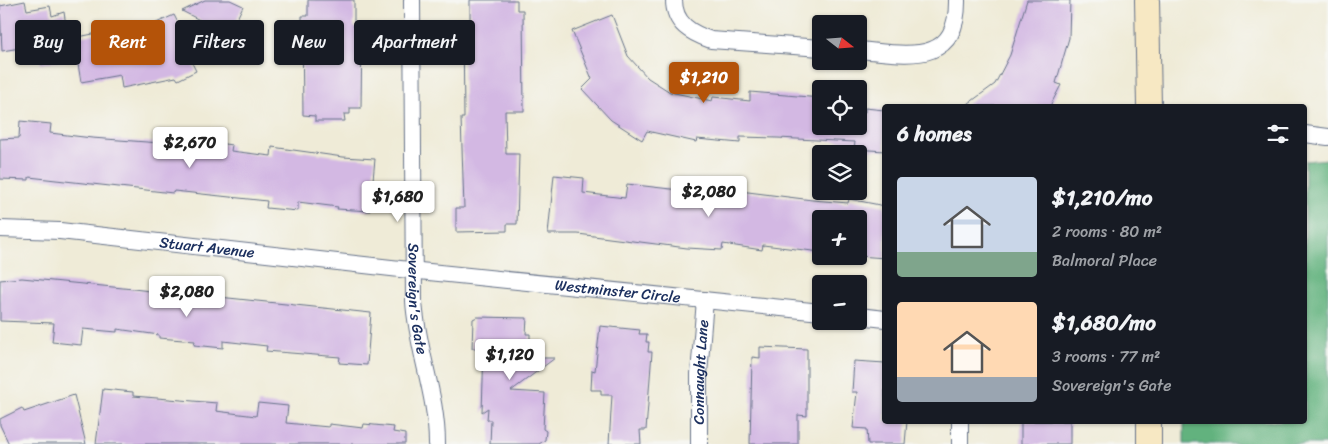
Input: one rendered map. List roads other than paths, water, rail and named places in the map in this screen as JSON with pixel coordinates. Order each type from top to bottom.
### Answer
[{"type":"main road","points":[[1147,0],[1149,104]]},
{"type":"main road","points":[[1149,424],[1150,444]]},
{"type":"street","name":"Sovereign's Gate","points":[[412,0],[415,319],[434,404],[437,444]]},
{"type":"street","points":[[674,0],[677,17],[682,25],[698,36],[711,40],[812,47]]},
{"type":"street","points":[[868,51],[910,54],[925,53],[939,48],[949,38],[954,27],[957,0]]},
{"type":"street","points":[[1307,134],[1328,137]]},
{"type":"street","name":"Stuart Avenue","points":[[0,229],[60,231],[414,269]]},
{"type":"street","name":"Westminster Circle","points":[[414,269],[812,311]]},
{"type":"street","name":"Connaught Lane","points":[[699,444],[699,374],[705,300]]},
{"type":"street","points":[[867,317],[882,318]]},
{"type":"street","points":[[960,424],[960,444]]}]
